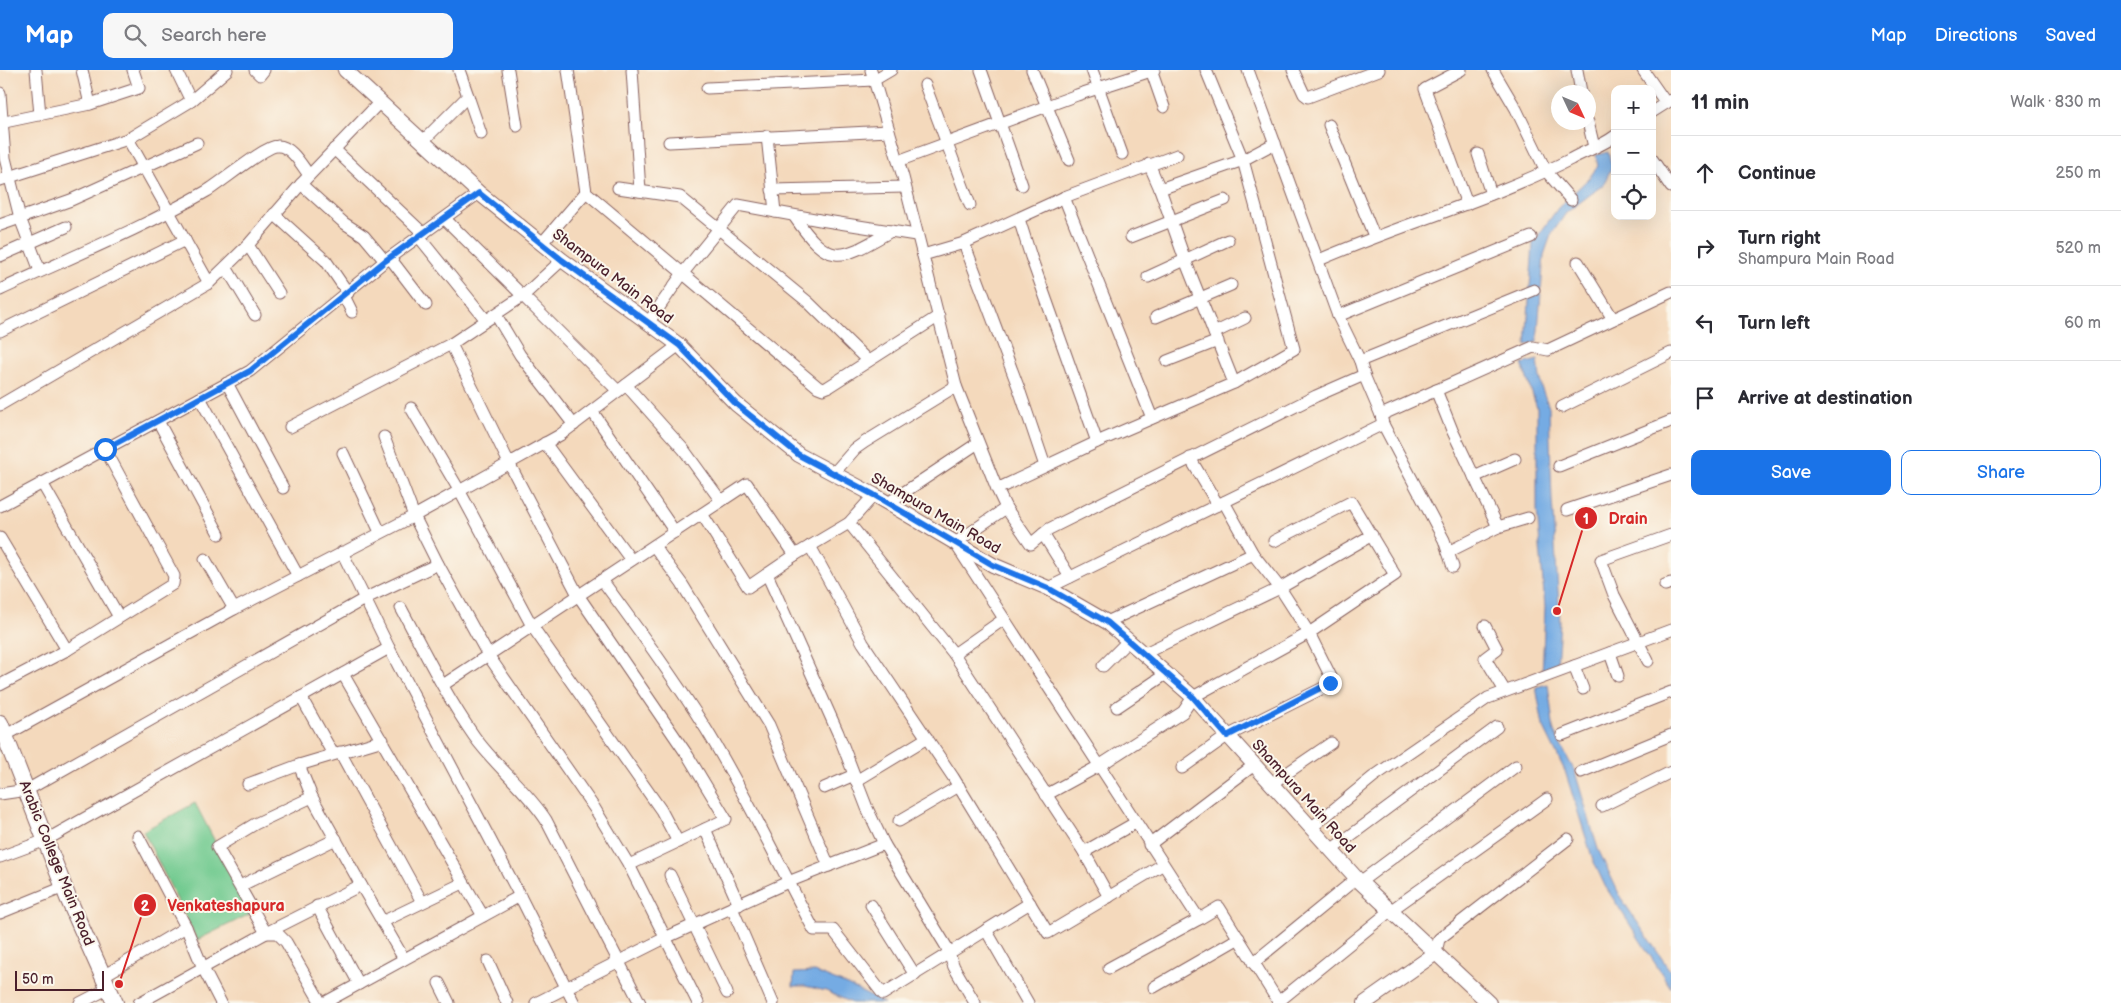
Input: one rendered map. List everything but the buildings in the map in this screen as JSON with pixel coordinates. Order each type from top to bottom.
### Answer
[{"type":"main road","name":"Arabic College Main Road","points":[[2,732],[64,886],[109,989]]},
{"type":"street","points":[[36,70],[40,115]]},
{"type":"street","points":[[82,70],[90,104]]},
{"type":"street","points":[[2,122],[90,104],[139,88],[133,70]]},
{"type":"street","points":[[176,70],[190,101]]},
{"type":"street","points":[[5,179],[128,139],[190,101],[227,70]]},
{"type":"street","points":[[255,70],[260,75],[264,70]]},
{"type":"street","points":[[459,70],[481,134]]},
{"type":"street","points":[[508,70],[517,126]]},
{"type":"street","points":[[568,70],[586,192],[818,387],[828,388],[939,316]]},
{"type":"street","points":[[632,70],[640,191]]},
{"type":"street","points":[[707,88],[872,75],[891,70]]},
{"type":"street","points":[[980,70],[1022,186]]},
{"type":"street","points":[[1032,70],[1070,160]]},
{"type":"street","points":[[1092,70],[1122,154]]},
{"type":"street","points":[[898,162],[1098,88],[1153,70],[1164,107]]},
{"type":"street","points":[[996,489],[1097,442],[1234,383],[1294,349],[1243,160],[1206,70]]},
{"type":"street","points":[[1293,70],[1304,94],[1308,96],[1379,70]]},
{"type":"street","points":[[1461,70],[1425,89],[1467,204]]},
{"type":"street","points":[[1493,70],[1516,109],[1546,171],[1571,200]]},
{"type":"street","points":[[1577,70],[1580,85]]},
{"type":"street","points":[[1643,70],[1669,102],[1656,110]]},
{"type":"street","name":"Shampura Main Road","points":[[348,71],[379,103],[479,193],[562,260],[679,345],[736,404],[799,455],[874,495],[993,565],[1048,588],[1107,622],[1193,697],[1358,880],[1487,1002]]},
{"type":"street","points":[[1252,71],[1275,143],[1338,316],[1360,361],[1382,419],[1444,540],[1454,567]]},
{"type":"street","points":[[872,75],[905,187],[956,386],[996,489],[1006,508],[1031,544],[1049,529],[1190,458],[1364,375]]},
{"type":"street","points":[[924,85],[970,204]]},
{"type":"street","points":[[0,93],[5,179],[40,272]]},
{"type":"street","points":[[422,142],[468,96]]},
{"type":"street","points":[[0,405],[209,283],[248,245],[305,180],[379,103]]},
{"type":"street","points":[[1329,125],[1374,236]]},
{"type":"street","points":[[1590,130],[1595,146]]},
{"type":"street","points":[[669,142],[889,131]]},
{"type":"street","points":[[767,136],[775,212]]},
{"type":"street","points":[[128,139],[209,283]]},
{"type":"street","points":[[1319,260],[1374,236],[1467,204],[1546,171],[1611,139]]},
{"type":"street","points":[[0,225],[71,200],[197,143]]},
{"type":"street","points":[[1160,188],[1243,160],[1275,143]]},
{"type":"street","points":[[0,290],[170,212],[224,180],[269,147],[282,146],[288,149],[305,180],[344,223],[364,236],[388,260],[426,306]]},
{"type":"street","points":[[334,149],[422,236],[520,354],[574,425]]},
{"type":"street","points":[[1478,154],[1491,194]]},
{"type":"street","points":[[923,254],[964,243],[1064,197],[1177,155]]},
{"type":"street","points":[[1149,164],[1160,188],[1185,260],[1234,383]]},
{"type":"street","points":[[1656,165],[1671,188]]},
{"type":"street","points":[[772,190],[905,187]]},
{"type":"street","points":[[618,188],[680,197],[808,302],[868,362]]},
{"type":"street","points":[[542,243],[586,192]]},
{"type":"street","points":[[0,506],[250,371],[388,260],[479,193]]},
{"type":"street","points":[[1064,197],[1152,418]]},
{"type":"street","points":[[1131,237],[1225,200]]},
{"type":"street","points":[[648,323],[683,273],[738,205],[794,216],[916,234]]},
{"type":"street","points":[[274,214],[326,261],[346,295],[352,312]]},
{"type":"street","points":[[794,216],[808,237],[830,254],[840,255],[854,252],[891,231]]},
{"type":"street","points":[[445,219],[684,450],[721,501]]},
{"type":"street","points":[[1019,219],[1097,442]]},
{"type":"street","points":[[0,256],[66,227]]},
{"type":"street","points":[[1338,316],[1531,237]]},
{"type":"street","points":[[0,331],[185,240]]},
{"type":"street","points":[[1148,277],[1228,240]]},
{"type":"street","points":[[964,243],[1019,389],[1045,466]]},
{"type":"street","points":[[248,245],[279,293]]},
{"type":"street","points":[[290,427],[451,344],[523,296],[562,260]]},
{"type":"street","points":[[1578,262],[1613,319]]},
{"type":"street","points":[[226,267],[255,315]]},
{"type":"street","points":[[1156,318],[1231,285]]},
{"type":"street","points":[[1360,361],[1534,290]]},
{"type":"street","points":[[1048,588],[1221,504],[1436,390],[1532,347],[1548,350],[1671,292]]},
{"type":"street","points":[[1167,361],[1216,337],[1245,318]]},
{"type":"street","points":[[451,344],[509,463],[578,595],[688,756],[726,818],[629,865]]},
{"type":"street","points":[[2,732],[380,532],[414,516],[545,443],[574,425],[679,345]]},
{"type":"street","points":[[1562,408],[1670,357]]},
{"type":"street","points":[[227,383],[283,488]]},
{"type":"street","points":[[833,474],[855,449],[864,442],[956,386]]},
{"type":"street","points":[[1436,390],[1498,527]]},
{"type":"street","points":[[200,398],[298,576]]},
{"type":"street","points":[[411,408],[459,490],[532,626],[661,810],[678,842]]},
{"type":"street","points":[[592,411],[674,532]]},
{"type":"street","points":[[158,420],[219,534]]},
{"type":"street","points":[[1559,466],[1671,421]]},
{"type":"street","points":[[384,437],[414,516],[488,655],[595,810],[629,865],[698,1003]]},
{"type":"street","points":[[545,443],[631,560]]},
{"type":"street","points":[[888,504],[978,443]]},
{"type":"street","points":[[0,685],[67,650],[173,584],[174,576],[105,449]]},
{"type":"street","points":[[344,453],[380,532]]},
{"type":"street","points":[[1182,768],[1227,736],[1330,683],[1332,679],[1309,633],[1280,588],[1253,554],[1190,458]]},
{"type":"street","points":[[1474,477],[1515,459]]},
{"type":"street","points":[[1567,510],[1671,475]]},
{"type":"street","points":[[42,483],[119,617]]},
{"type":"street","points":[[443,685],[747,484],[795,555]]},
{"type":"street","points":[[702,514],[748,587],[795,555],[849,523],[874,495]]},
{"type":"street","points":[[1046,795],[1099,766],[1183,712],[1193,697],[1309,633],[1395,575],[1351,502],[1274,541]]},
{"type":"street","points":[[1006,508],[955,543],[1149,845],[1199,919]]},
{"type":"street","points":[[1448,552],[1498,527],[1528,518]]},
{"type":"street","points":[[849,523],[954,654],[1084,852],[1109,896]]},
{"type":"street","points":[[1043,534],[1070,577]]},
{"type":"street","points":[[1143,654],[1280,588],[1372,535]]},
{"type":"street","points":[[1648,661],[1614,595],[1601,560],[1671,535]]},
{"type":"street","points":[[0,538],[67,650]]},
{"type":"street","points":[[654,546],[682,584],[769,725],[829,866]]},
{"type":"street","points":[[810,546],[864,643],[959,786],[1048,933],[1162,865]]},
{"type":"street","points":[[342,552],[389,648],[520,896],[574,1003]]},
{"type":"street","points":[[1107,622],[1253,554]]},
{"type":"street","points":[[205,559],[234,609]]},
{"type":"street","points":[[0,794],[26,790],[366,598],[438,564]]},
{"type":"street","points":[[767,574],[838,733],[855,778],[884,844],[949,954],[954,967],[975,1003]]},
{"type":"street","points":[[602,580],[648,641],[706,730],[753,811],[814,930],[833,930],[883,994],[915,976],[1030,903]]},
{"type":"street","points":[[401,608],[474,737],[534,802],[546,820],[640,1003]]},
{"type":"street","points":[[954,654],[1004,620]]},
{"type":"street","points":[[1485,626],[1497,649],[1485,658],[1505,691]]},
{"type":"street","points":[[1311,828],[1373,777],[1488,698],[1671,630]]},
{"type":"street","points":[[1103,666],[1128,641]]},
{"type":"street","points":[[0,857],[46,840],[389,648]]},
{"type":"street","points":[[1610,653],[1618,676]]},
{"type":"street","points":[[1574,666],[1583,689]]},
{"type":"street","points":[[343,674],[383,740],[483,916]]},
{"type":"street","points":[[1118,707],[1166,674]]},
{"type":"street","points":[[1562,735],[1671,692]]},
{"type":"street","points":[[301,698],[337,753],[422,902]]},
{"type":"street","points":[[1331,850],[1497,727]]},
{"type":"street","points":[[1581,772],[1671,735]]},
{"type":"street","points":[[824,788],[855,778],[927,738]]},
{"type":"street","points":[[248,784],[299,764],[383,740]]},
{"type":"street","points":[[1271,784],[1331,743]]},
{"type":"street","points":[[299,764],[312,797],[404,959]]},
{"type":"street","points":[[1149,845],[1254,765]]},
{"type":"street","points":[[1253,963],[1358,880],[1516,766]]},
{"type":"street","points":[[1602,806],[1671,772]]},
{"type":"street","points":[[899,820],[959,786]]},
{"type":"street","points":[[266,932],[217,847],[255,824],[312,797]]},
{"type":"street","points":[[1109,968],[1219,907],[1278,1002],[1390,911],[1547,799]]},
{"type":"street","points":[[1084,852],[1135,823]]},
{"type":"street","points":[[705,829],[773,1003]]},
{"type":"street","points":[[138,836],[186,927],[203,968],[221,1003]]},
{"type":"street","points":[[240,886],[336,839]]},
{"type":"street","points":[[1365,1003],[1436,952],[1439,939],[1568,839]]},
{"type":"street","points":[[536,1003],[664,938],[788,882],[884,844]]},
{"type":"street","points":[[670,875],[727,993]]},
{"type":"street","points":[[382,922],[463,883]]},
{"type":"street","points":[[138,1003],[266,932],[361,885]]},
{"type":"street","points":[[0,913],[64,886]]},
{"type":"street","points":[[266,932],[277,933],[286,942],[322,1003],[520,896]]},
{"type":"street","points":[[872,905],[915,976]]},
{"type":"street","points":[[317,906],[359,984]]},
{"type":"street","points":[[80,1003],[109,989],[186,927]]},
{"type":"street","points":[[986,930],[1028,1003]]},
{"type":"street","points":[[1154,987],[1239,938]]},
{"type":"street","points":[[488,961],[507,1003]]},
{"type":"street","points":[[439,983],[449,1003]]},
{"type":"green space","points":[[195,803],[252,913],[197,940],[143,831]]},
{"type":"water","points":[[1608,152],[1611,169],[1603,185],[1566,213],[1551,235],[1544,255],[1537,342],[1526,345],[1533,243],[1558,208],[1589,178],[1598,166],[1596,155]]},
{"type":"water","points":[[1538,360],[1541,387],[1549,407],[1552,500],[1560,621],[1557,668],[1542,675],[1545,607],[1537,510],[1537,408],[1522,364]]},
{"type":"water","points":[[1548,684],[1554,732],[1575,772],[1598,849],[1621,898],[1671,972],[1671,988],[1605,886],[1593,860],[1565,771],[1543,726],[1536,687]]},
{"type":"water","points":[[815,972],[884,1003],[852,1003],[826,991],[805,986],[793,986],[794,973]]},
{"type":"place","name":"Drain","points":[[1557,611]]},
{"type":"place","name":"Venkateshapura","points":[[119,984]]},
{"type":"route","points":[[105,449],[250,371],[385,261],[479,193],[562,260],[679,345],[736,404],[799,455],[874,495],[993,565],[1048,588],[1107,622],[1193,697],[1227,736],[1330,683]]}]
